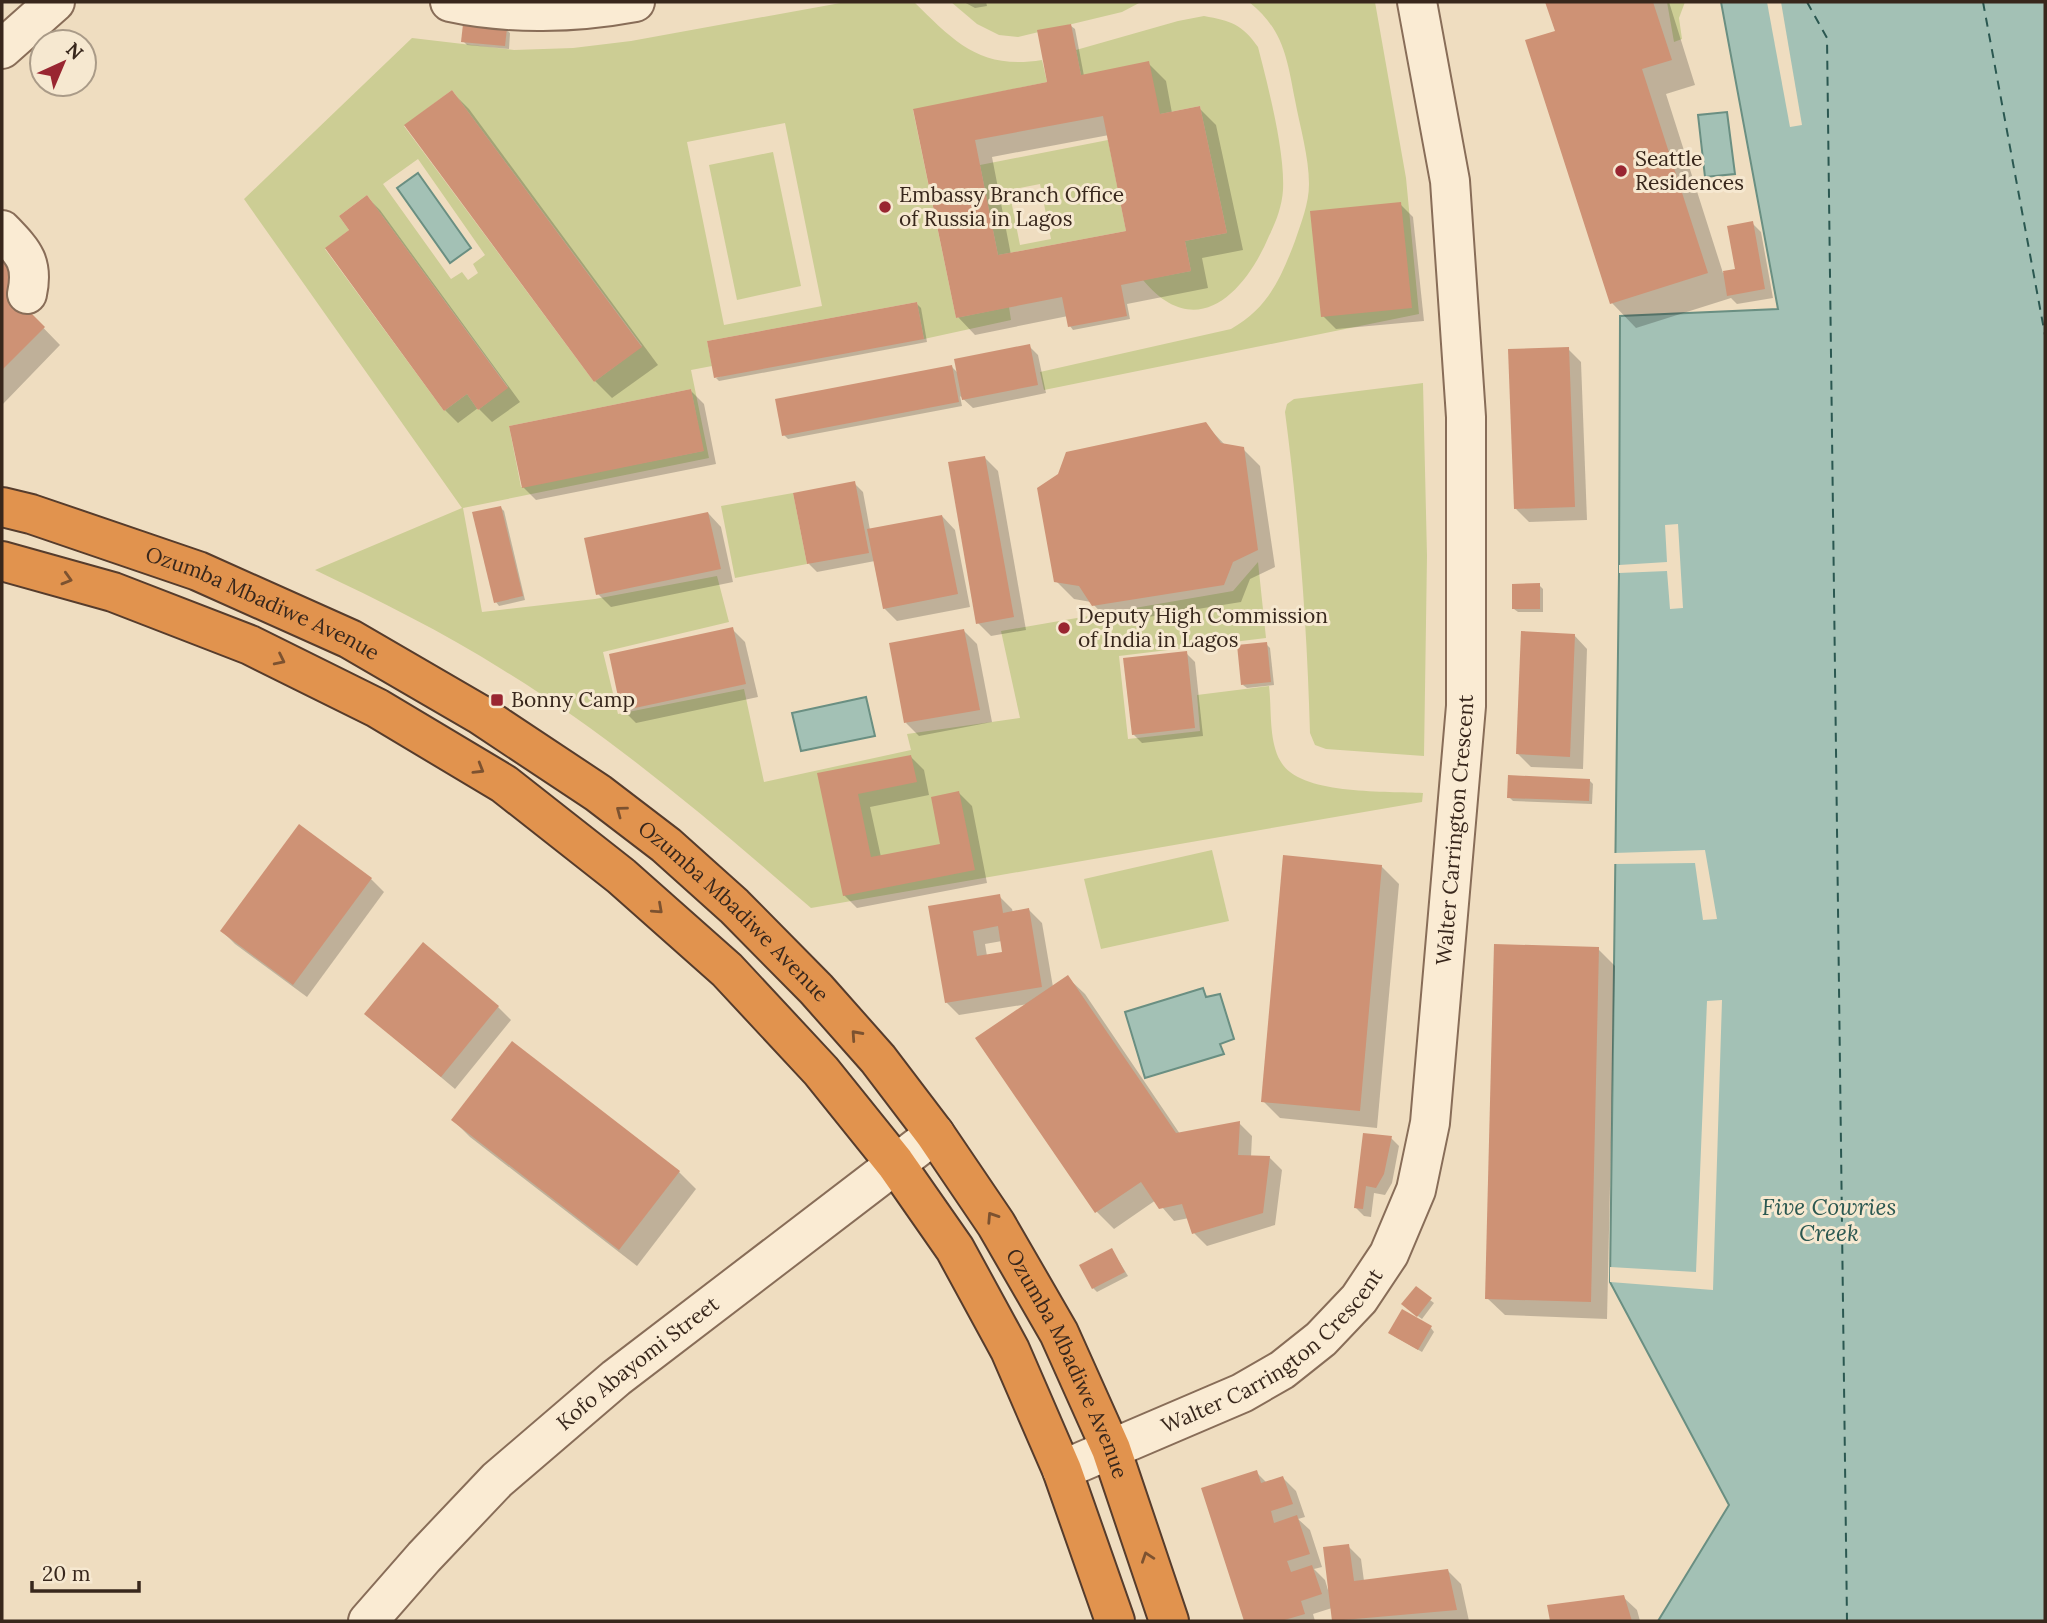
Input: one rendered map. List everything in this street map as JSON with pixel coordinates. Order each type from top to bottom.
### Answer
[{"type":"highway","name":"Ozumba Mbadiwe Avenue","points":[[2,507],[31,514],[198,571],[350,639],[479,714],[598,793],[666,845],[734,906],[816,989],[878,1059],[935,1134],[996,1224],[1059,1333],[1111,1449],[1169,1621]]},
{"type":"highway","name":"Ozumba Mbadiwe Avenue","points":[[2,561],[113,592],[250,645],[377,708],[504,784],[621,876],[727,970],[821,1071],[895,1163],[955,1249],[1010,1350],[1062,1470],[1115,1621]]},
{"type":"street","points":[[2,49],[55,2]]},
{"type":"street","points":[[450,2],[506,9],[606,7],[635,2]]},
{"type":"street","name":"Walter Carrington Crescent","points":[[1062,1470],[1242,1393],[1282,1370],[1321,1339],[1359,1299],[1390,1254],[1416,1190],[1430,1123],[1466,706],[1466,417],[1450,181],[1416,2]]},
{"type":"street","points":[[2,230],[21,249],[31,275],[27,294]]},
{"type":"street","name":"Kofo Abayomi Street","points":[[368,1621],[497,1480],[616,1378],[935,1134]]},
{"type":"green space","points":[[846,2],[914,2],[956,41],[985,57],[1020,62],[1042,60],[1047,82],[913,110],[956,318],[1009,307],[1011,320],[924,339],[917,302],[707,341],[712,366],[691,370],[709,458],[463,508],[482,612],[595,599],[717,576],[729,622],[603,652],[618,714],[744,689],[764,782],[911,750],[907,734],[1020,718],[1001,631],[1233,591],[1258,562],[1266,638],[1119,656],[1128,739],[1200,731],[1197,695],[1269,686],[1275,748],[1283,765],[1294,775],[1309,782],[1348,790],[1423,793],[1422,802],[811,908],[662,783],[544,696],[434,630],[315,570],[462,508],[244,199],[412,38],[514,50],[573,48],[631,41]],"holes":[[[452,90],[642,346],[594,382],[404,126]],[[785,123],[822,306],[724,325],[687,142]],[[418,159],[485,255],[473,264],[478,273],[468,280],[462,272],[451,279],[383,184]],[[367,195],[508,387],[478,410],[467,394],[444,411],[325,249],[349,230],[339,216]],[[691,389],[703,451],[521,487],[509,426]]]},
{"type":"green space","points":[[951,2],[1141,2],[1122,12],[1018,37],[999,35],[977,24]]},
{"type":"green space","points":[[1249,2],[1375,2],[1406,178],[1419,314],[1044,390],[1040,372],[1231,329],[1264,302],[1278,280],[1304,213],[1309,191],[1309,174],[1282,46],[1270,23]]},
{"type":"green space","points":[[1667,2],[1685,2],[1679,18],[1682,39],[1674,42]]},
{"type":"green space","points":[[1204,16],[1235,25],[1247,33],[1258,47],[1279,138],[1283,190],[1274,225],[1247,276],[1233,292],[1217,303],[1200,309],[1182,308],[1163,299],[1143,280],[1191,271],[1185,241],[1227,233],[1200,106],[1160,114],[1081,75],[1076,50]]},
{"type":"green space","points":[[1108,140],[1126,231],[998,255],[980,165]],"holes":[[[1040,184],[1051,239],[1020,245],[1009,190]]]},
{"type":"green space","points":[[773,152],[801,286],[737,300],[709,165]]},
{"type":"green space","points":[[1423,383],[1427,556],[1424,756],[1326,749],[1315,745],[1310,733],[1304,612],[1285,412],[1287,404],[1294,399]]},
{"type":"green space","points":[[793,493],[807,564],[735,578],[721,506]]},
{"type":"green space","points":[[1212,850],[1229,921],[1101,949],[1084,879]]},
{"type":"water","name":"Five Cowries Creek","points":[[1721,2],[2045,2],[2045,1621],[1658,1621],[1729,1505],[1610,1282],[1620,316],[1778,309]]},
{"type":"water","points":[[1727,112],[1735,174],[1705,177],[1698,115]]},
{"type":"water","points":[[418,173],[471,248],[450,263],[397,188]]},
{"type":"water","points":[[866,697],[875,736],[801,751],[792,713]]},
{"type":"water","points":[[1203,988],[1206,997],[1220,994],[1234,1039],[1220,1044],[1224,1054],[1145,1078],[1125,1012]]},
{"type":"pier","points":[[1767,2],[1781,2],[1802,125],[1790,127]]},
{"type":"pier","points":[[1678,524],[1683,608],[1670,609],[1667,571],[1619,573],[1619,565],[1667,562],[1665,525]]},
{"type":"pier","points":[[1705,850],[1717,919],[1703,920],[1695,863],[1614,864],[1614,853]]},
{"type":"pier","points":[[1722,1000],[1713,1290],[1610,1282],[1610,1267],[1696,1272],[1707,1001]]},
{"type":"building","name":"Seattle Residences","points":[[1545,2],[1653,2],[1672,60],[1642,69],[1708,273],[1610,304],[1525,40],[1555,31]]},
{"type":"building","points":[[463,24],[507,28],[505,46],[461,42]]},
{"type":"building","points":[[1071,24],[1081,75],[1149,61],[1160,114],[1200,106],[1227,233],[1185,241],[1191,271],[1121,285],[1127,316],[1068,327],[1062,297],[956,318],[913,109],[1047,82],[1037,30]],"holes":[[[1103,116],[1126,231],[998,255],[975,140]]]},
{"type":"building","points":[[452,90],[642,347],[594,382],[404,125]]},
{"type":"building","points":[[367,195],[508,388],[478,410],[467,394],[444,411],[325,248],[349,230],[339,216]]},
{"type":"building","points":[[1401,202],[1412,308],[1321,317],[1310,211]]},
{"type":"building","points":[[1753,221],[1765,289],[1727,296],[1723,271],[1735,269],[1727,226]]},
{"type":"building","points":[[2,259],[22,279],[10,292],[45,327],[2,370]]},
{"type":"building","points":[[917,302],[924,339],[714,378],[707,341]]},
{"type":"building","points":[[1030,344],[1038,385],[962,400],[954,359]]},
{"type":"building","points":[[1569,347],[1575,507],[1514,509],[1508,349]]},
{"type":"building","points":[[952,365],[959,402],[782,436],[775,399]]},
{"type":"building","points":[[691,389],[704,451],[522,488],[509,426]]},
{"type":"building","points":[[1206,422],[1221,443],[1244,447],[1258,550],[1233,562],[1224,585],[1092,606],[1079,586],[1054,582],[1037,488],[1058,474],[1066,452]]},
{"type":"building","points":[[985,456],[1014,617],[976,624],[948,462]]},
{"type":"building","points":[[855,481],[869,553],[807,564],[793,493]]},
{"type":"building","points":[[501,506],[523,596],[494,603],[472,512]]},
{"type":"building","points":[[708,512],[721,569],[596,595],[584,538]]},
{"type":"building","points":[[942,515],[958,594],[883,609],[867,529]]},
{"type":"building","points":[[1540,583],[1540,609],[1512,609],[1512,584]]},
{"type":"building","points":[[733,627],[746,684],[621,711],[609,654]]},
{"type":"building","points":[[964,629],[980,710],[904,723],[889,643]]},
{"type":"building","points":[[1521,631],[1575,634],[1570,757],[1516,754]]},
{"type":"building","points":[[1267,642],[1271,682],[1241,685],[1237,645]]},
{"type":"building","points":[[1187,651],[1195,728],[1132,735],[1123,658]]},
{"type":"building","points":[[911,755],[917,782],[858,794],[871,857],[940,844],[931,797],[959,791],[975,870],[843,896],[817,773]]},
{"type":"building","points":[[1508,775],[1590,779],[1589,801],[1507,798]]},
{"type":"building","points":[[299,824],[372,878],[293,985],[220,931]]},
{"type":"building","points":[[1283,855],[1382,865],[1360,1111],[1261,1102]]},
{"type":"building","points":[[1000,894],[1003,913],[1029,908],[1042,987],[945,1003],[928,906]],"holes":[[[998,926],[1002,952],[977,956],[973,931]]]},
{"type":"building","points":[[423,942],[499,1006],[441,1077],[364,1014]]},
{"type":"building","points":[[1494,944],[1599,947],[1591,1302],[1485,1299]]},
{"type":"building","points":[[1068,975],[1176,1133],[1240,1121],[1238,1155],[1270,1156],[1263,1213],[1192,1234],[1182,1204],[1159,1209],[1141,1182],[1095,1213],[975,1038]]},
{"type":"building","points":[[512,1041],[680,1171],[619,1250],[451,1120]]},
{"type":"building","points":[[1363,1133],[1392,1136],[1384,1174],[1376,1188],[1366,1186],[1363,1209],[1354,1208]]},
{"type":"building","points":[[1112,1248],[1125,1272],[1092,1289],[1079,1265]]},
{"type":"building","points":[[1416,1286],[1432,1298],[1417,1317],[1401,1304]]},
{"type":"building","points":[[1402,1309],[1432,1326],[1418,1350],[1388,1333]]},
{"type":"building","points":[[1257,1470],[1261,1483],[1283,1476],[1293,1504],[1271,1511],[1274,1523],[1297,1515],[1310,1554],[1287,1561],[1291,1572],[1312,1565],[1322,1594],[1301,1601],[1305,1614],[1281,1621],[1244,1621],[1201,1488]]},
{"type":"building","points":[[1349,1544],[1354,1581],[1448,1569],[1457,1610],[1332,1621],[1323,1547]]},
{"type":"building","points":[[1624,1595],[1632,1621],[1550,1621],[1547,1605]]},
{"type":"ferry route","points":[[1807,2],[1827,38],[1847,1621]]},
{"type":"ferry route","points":[[1983,2],[2045,335]]},
{"type":"place","name":"Seattle Residences","points":[[1621,171]]},
{"type":"place","name":"Embassy Branch Office of Russia in Lagos","points":[[885,207]]},
{"type":"place","name":"Deputy High Commission of India in Lagos","points":[[1064,628]]},
{"type":"place","name":"Bonny Camp","points":[[497,700]]}]
